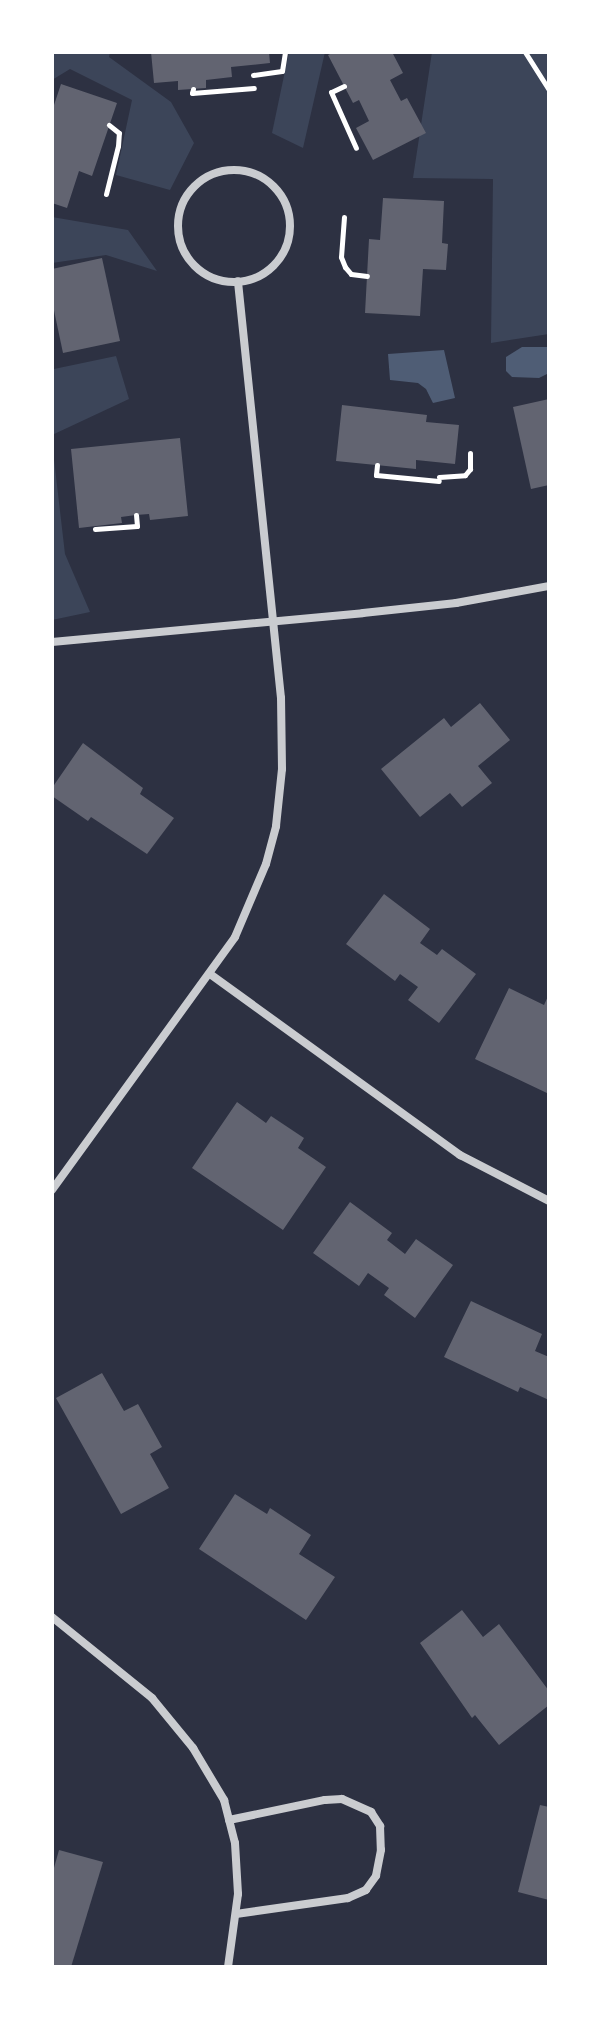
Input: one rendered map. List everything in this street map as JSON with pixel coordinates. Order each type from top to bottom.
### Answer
[{"type":"street","points":[[226,170],[243,170],[262,177],[277,190],[287,208],[290,228],[285,248],[274,265],[258,276],[238,281],[206,274],[192,263],[182,248],[178,230],[186,197],[203,179],[226,170]]},
{"type":"street","points":[[52,1190],[235,937],[251,902],[276,826],[282,769],[281,698],[238,281]]},
{"type":"street","points":[[52,642],[456,603],[549,586]]},
{"type":"street","points":[[210,974],[460,1155],[549,1201]]},
{"type":"street","points":[[52,1617],[152,1698],[193,1748],[224,1800],[235,1843],[236,1914],[228,1967]]},
{"type":"street","points":[[229,1820],[342,1799],[371,1812],[380,1826],[381,1850],[376,1876],[366,1890],[348,1898],[236,1914]]},
{"type":"path","points":[[253,75],[282,71],[285,52]]},
{"type":"path","points":[[525,52],[549,90]]},
{"type":"path","points":[[344,86],[331,92],[356,148]]},
{"type":"path","points":[[193,89],[192,93],[254,88]]},
{"type":"path","points":[[106,194],[119,133],[109,125]]},
{"type":"path","points":[[344,217],[341,257],[351,274],[367,276]]},
{"type":"path","points":[[377,465],[376,475],[439,479],[465,475],[470,469],[470,453]]},
{"type":"path","points":[[95,529],[137,526],[136,515]]},
{"type":"shaded area","points":[[52,52],[110,52],[109,57],[171,102],[194,143],[170,190],[116,175],[132,100],[70,69],[52,80]]},
{"type":"shaded area","points":[[289,52],[325,52],[303,148],[272,133]]},
{"type":"shaded area","points":[[432,52],[549,52],[549,334],[491,343],[493,179],[413,178]]},
{"type":"shaded area","points":[[52,217],[128,230],[157,271],[106,255],[52,263]]},
{"type":"shaded area","points":[[522,347],[549,347],[549,373],[539,378],[512,377],[506,371],[506,357]]},
{"type":"shaded area","points":[[444,350],[455,398],[433,403],[426,389],[418,383],[390,380],[388,354]]},
{"type":"shaded area","points":[[116,356],[129,399],[52,435],[52,365],[54,369]]},
{"type":"shaded area","points":[[52,442],[65,554],[90,612],[52,620]]},
{"type":"building","points":[[151,52],[269,52],[270,63],[231,67],[232,77],[206,80],[206,88],[178,90],[178,81],[154,83]]},
{"type":"building","points":[[334,52],[392,52],[403,73],[390,80],[401,101],[407,98],[426,133],[373,160],[356,128],[369,121],[359,100],[353,103],[328,55]]},
{"type":"building","points":[[61,84],[117,103],[92,176],[79,171],[67,208],[52,203],[52,111]]},
{"type":"building","points":[[383,198],[444,201],[442,243],[448,244],[446,270],[423,269],[420,316],[365,313],[369,239],[380,240]]},
{"type":"building","points":[[102,258],[120,341],[63,353],[52,301],[52,269]]},
{"type":"building","points":[[549,399],[549,485],[531,489],[513,407]]},
{"type":"building","points":[[342,405],[427,415],[426,422],[459,425],[455,464],[416,460],[416,469],[336,461]]},
{"type":"building","points":[[180,438],[188,516],[150,520],[149,514],[136,515],[121,517],[122,523],[79,528],[71,449]]},
{"type":"building","points":[[480,703],[510,740],[478,766],[492,783],[462,807],[450,793],[420,817],[381,769],[444,718],[451,727]]},
{"type":"building","points":[[83,743],[143,788],[140,794],[174,818],[147,854],[91,817],[88,821],[52,796],[52,788]]},
{"type":"building","points":[[384,894],[430,929],[420,943],[437,955],[442,949],[476,974],[439,1023],[408,1000],[418,987],[400,974],[395,981],[346,944]]},
{"type":"building","points":[[509,988],[544,1005],[549,994],[549,1094],[475,1059]]},
{"type":"building","points":[[237,1102],[266,1123],[271,1116],[304,1138],[298,1148],[326,1167],[283,1230],[192,1168]]},
{"type":"building","points":[[350,1202],[392,1233],[387,1240],[405,1254],[416,1239],[453,1265],[415,1318],[384,1295],[389,1288],[368,1273],[359,1286],[313,1253]]},
{"type":"building","points":[[471,1301],[542,1334],[535,1351],[549,1357],[549,1400],[520,1387],[518,1392],[444,1357]]},
{"type":"building","points":[[102,1373],[124,1411],[138,1404],[162,1447],[150,1454],[169,1488],[121,1514],[56,1398]]},
{"type":"building","points":[[235,1494],[267,1514],[270,1508],[311,1535],[299,1554],[335,1577],[306,1620],[199,1549]]},
{"type":"building","points":[[462,1610],[483,1637],[499,1624],[549,1691],[549,1705],[499,1745],[475,1715],[472,1718],[420,1643]]},
{"type":"building","points":[[540,1805],[549,1807],[549,1900],[518,1892]]},
{"type":"building","points":[[59,1850],[103,1862],[71,1967],[52,1967],[52,1875]]}]
